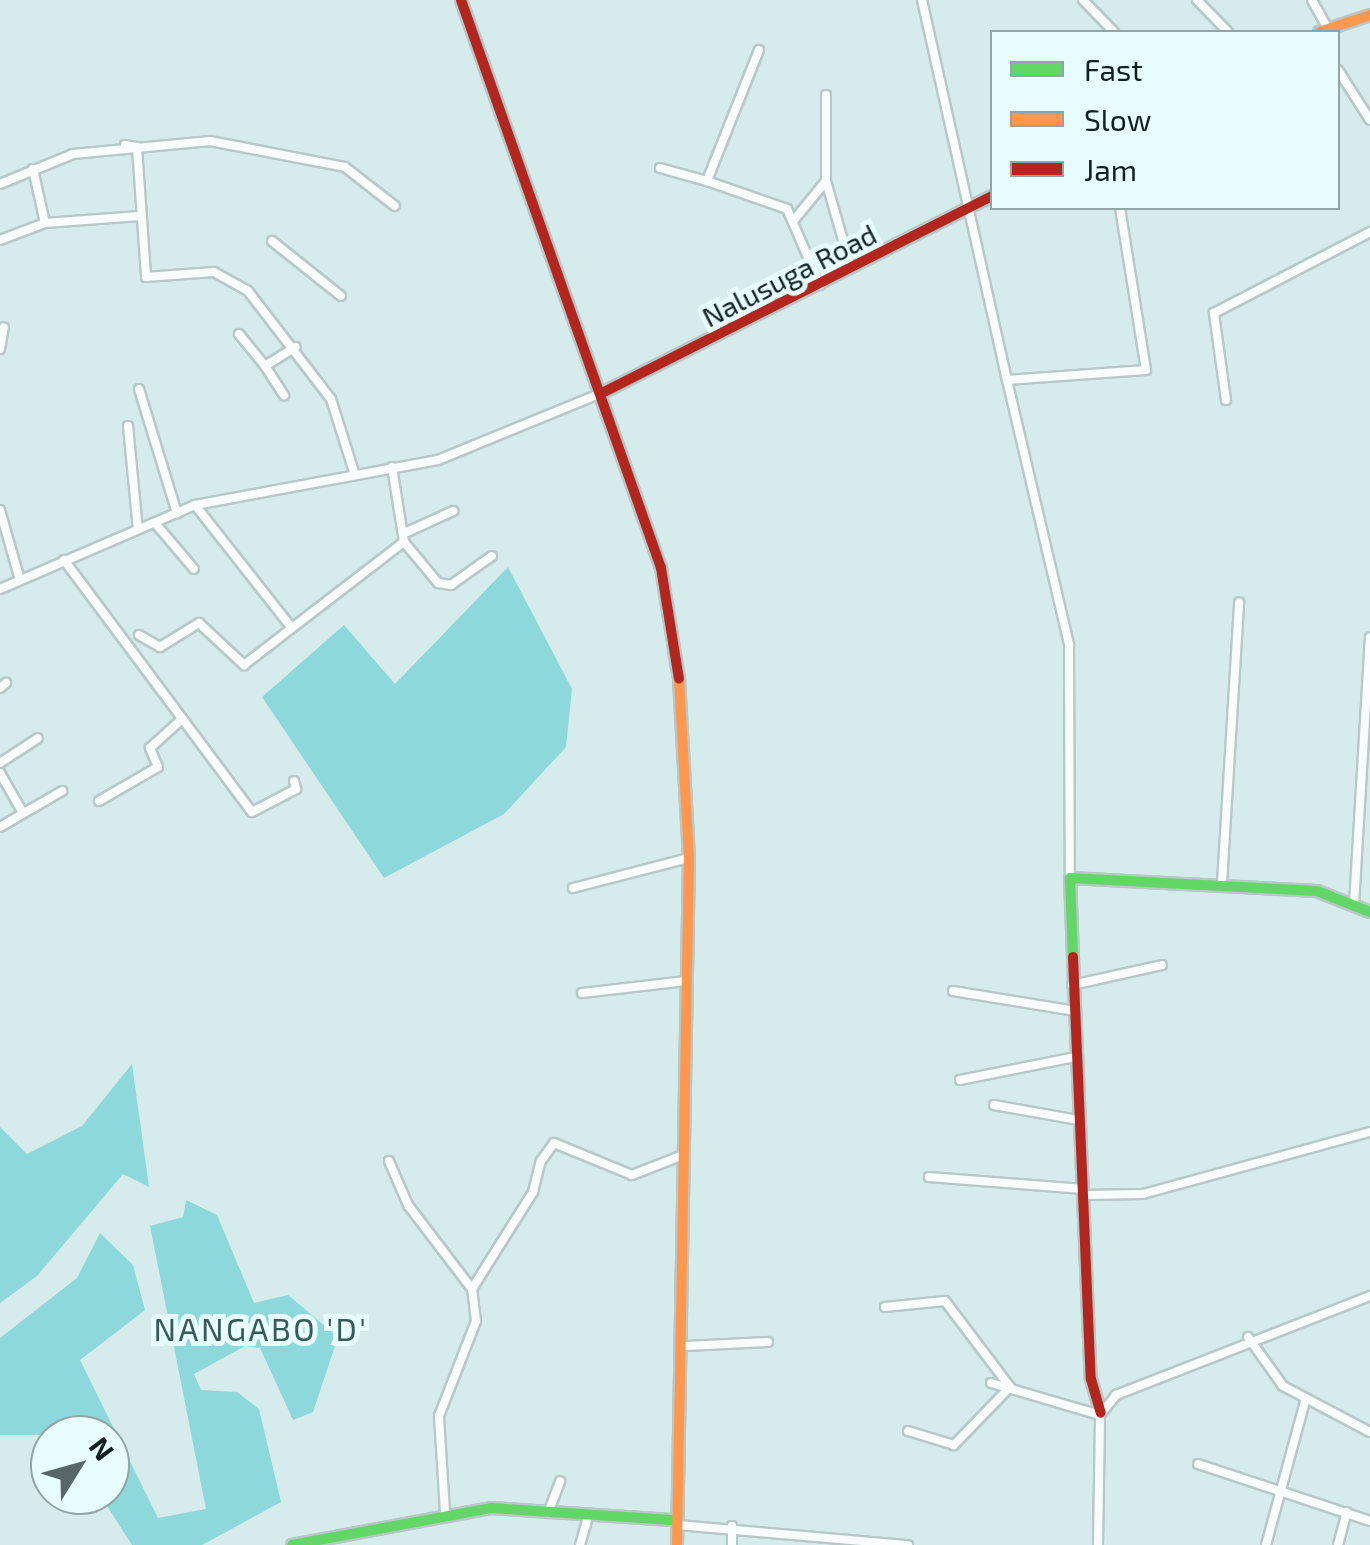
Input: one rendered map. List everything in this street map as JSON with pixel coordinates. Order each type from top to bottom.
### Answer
[{"type":"street","points":[[462,0],[604,392],[672,616],[690,858],[683,1155],[685,1346],[677,1545]]},
{"type":"street","points":[[922,0],[966,213],[1069,645],[1072,985],[1090,1379],[1100,1414],[1098,1545]]},
{"type":"street","points":[[1084,0],[1112,30]]},
{"type":"street","points":[[1197,0],[1226,30]]},
{"type":"street","points":[[1312,0],[1324,30]]},
{"type":"street","points":[[1327,30],[1370,15]]},
{"type":"street","points":[[707,181],[759,50]]},
{"type":"street","points":[[1340,73],[1370,120]]},
{"type":"street","points":[[826,94],[826,181],[852,270]]},
{"type":"street","points":[[125,145],[210,141],[304,156],[345,167],[395,206]]},
{"type":"street","points":[[0,184],[33,169],[138,146]]},
{"type":"street","points":[[138,146],[146,276],[231,278],[294,348],[330,399],[355,475]]},
{"type":"street","points":[[660,168],[778,201],[794,220],[820,288]]},
{"type":"street","points":[[33,169],[45,223]]},
{"type":"street","points":[[794,220],[826,181]]},
{"type":"street","name":"Nalusuga Road","points":[[604,392],[820,288],[990,197]]},
{"type":"street","points":[[1008,380],[1146,370],[1120,210]]},
{"type":"street","points":[[0,240],[45,223],[140,216]]},
{"type":"street","points":[[1226,400],[1214,312],[1370,232]]},
{"type":"street","points":[[272,241],[341,296]]},
{"type":"street","points":[[0,348],[4,327]]},
{"type":"street","points":[[239,334],[284,395]]},
{"type":"street","points":[[265,366],[294,348]]},
{"type":"street","points":[[139,389],[178,513]]},
{"type":"street","points":[[0,589],[195,505],[471,449],[604,392]]},
{"type":"street","points":[[128,426],[138,529]]},
{"type":"street","points":[[392,466],[406,537],[441,586],[492,556]]},
{"type":"street","points":[[195,505],[291,627]]},
{"type":"street","points":[[0,510],[20,580]]},
{"type":"street","points":[[139,634],[160,648],[199,622],[244,664],[406,537],[453,510]]},
{"type":"street","points":[[155,523],[194,568]]},
{"type":"street","points":[[64,560],[252,812],[297,789]]},
{"type":"street","points":[[1222,883],[1240,603]]},
{"type":"street","points":[[1354,905],[1370,636]]},
{"type":"street","points":[[99,801],[158,767],[150,748],[181,720]]},
{"type":"street","points":[[0,762],[38,738]]},
{"type":"street","points":[[0,773],[23,813]]},
{"type":"street","points":[[0,827],[62,791]]},
{"type":"street","points":[[573,888],[690,858]]},
{"type":"street","points":[[1070,878],[1317,890],[1370,912]]},
{"type":"street","points":[[1072,985],[1162,965]]},
{"type":"street","points":[[582,993],[686,981]]},
{"type":"street","points":[[953,990],[1075,1011]]},
{"type":"street","points":[[960,1080],[1075,1057]]},
{"type":"street","points":[[994,1106],[1078,1120]]},
{"type":"street","points":[[929,1177],[1143,1194],[1370,1132]]},
{"type":"street","points":[[472,1289],[554,1143],[628,1175],[683,1155]]},
{"type":"street","points":[[389,1162],[408,1206],[472,1289],[476,1321],[438,1416],[444,1512]]},
{"type":"street","points":[[1100,1414],[1142,1378],[1370,1296]]},
{"type":"street","points":[[885,1307],[945,1301],[1010,1387]]},
{"type":"street","points":[[1248,1338],[1262,1366],[1305,1401],[1370,1432]]},
{"type":"street","points":[[685,1346],[768,1342]]},
{"type":"street","points":[[991,1383],[1100,1414]]},
{"type":"street","points":[[908,1431],[954,1444],[1010,1387]]},
{"type":"street","points":[[1266,1545],[1284,1491],[1305,1401]]},
{"type":"street","points":[[1198,1464],[1370,1521]]},
{"type":"street","points":[[548,1512],[560,1482]]},
{"type":"street","points":[[292,1545],[444,1512],[548,1512],[908,1545]]},
{"type":"street","points":[[1338,1545],[1347,1512]]},
{"type":"street","points":[[580,1545],[588,1517]]},
{"type":"street","points":[[732,1526],[732,1545]]},
{"type":"shaded area","points":[[508,567],[572,689],[566,747],[504,814],[384,878],[262,697],[344,625],[395,684]]},
{"type":"shaded area","points":[[132,1064],[149,1187],[123,1174],[37,1276],[0,1303],[0,1127],[27,1154],[82,1126]]},
{"type":"shaded area","points":[[186,1200],[217,1215],[254,1303],[288,1295],[338,1337],[313,1412],[293,1420],[260,1348],[245,1346],[194,1374],[201,1390],[237,1392],[259,1409],[281,1502],[202,1545],[132,1545],[113,1515],[130,1515],[130,1461],[158,1518],[206,1509],[150,1226],[183,1217]]},
{"type":"shaded area","points":[[100,1233],[133,1265],[145,1310],[80,1360],[107,1415],[30,1415],[30,1435],[0,1435],[0,1338],[77,1278]]},
{"type":"traffic: fast","points":[[1073,957],[1070,878],[1317,891],[1370,912]]},
{"type":"traffic: fast","points":[[292,1545],[491,1508],[672,1520]]},
{"type":"traffic: slow","points":[[1325,30],[1370,15]]},
{"type":"traffic: slow","points":[[677,1545],[689,858],[679,679]]},
{"type":"traffic: jam","points":[[461,0],[661,568],[679,679]]},
{"type":"traffic: jam","points":[[604,392],[990,197]]},
{"type":"traffic: jam","points":[[1073,957],[1091,1379],[1101,1413]]},
{"type":"district","name":"NANGABO 'D'","points":[[261,1328]]}]
